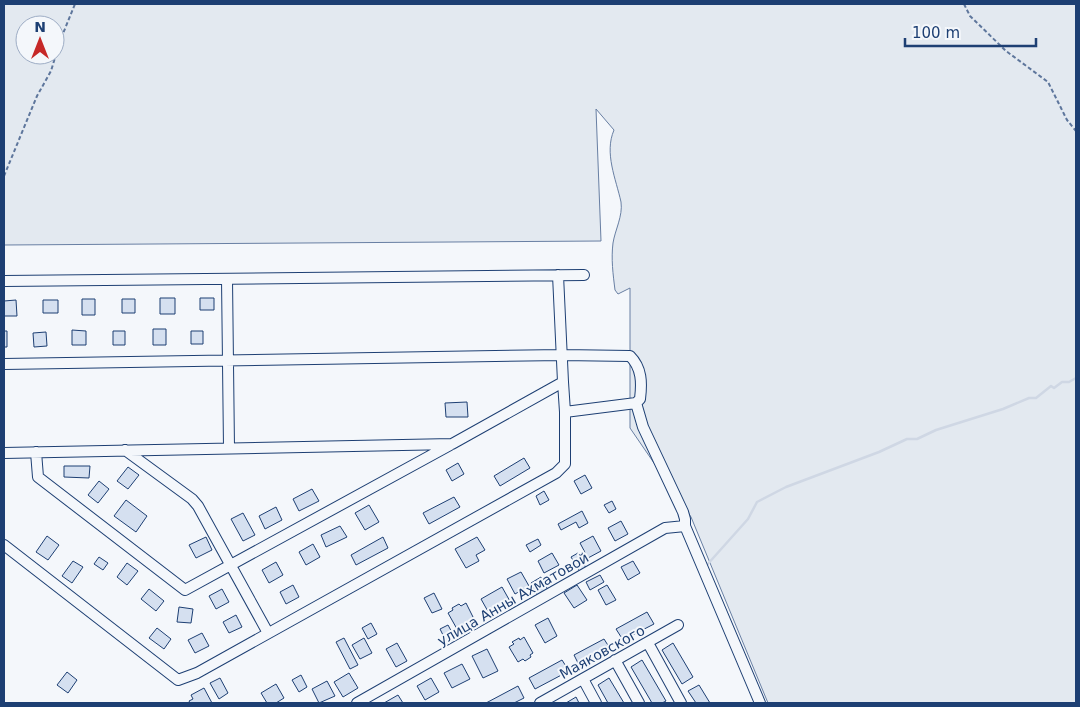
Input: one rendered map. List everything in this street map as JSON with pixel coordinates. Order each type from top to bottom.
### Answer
[{"type":"lane","points":[[4,545],[178,680],[197,673],[556,473],[565,464],[565,412],[558,274]]},
{"type":"lane","points":[[4,281],[584,274]]},
{"type":"lane","points":[[227,279],[229,448]]},
{"type":"lane","points":[[4,364],[562,355],[630,356],[636,362],[641,374],[640,398],[636,403],[565,412]]},
{"type":"lane","points":[[36,452],[38,477],[185,590],[563,382]]},
{"type":"lane","points":[[636,403],[643,426],[686,519],[685,526],[760,703]]},
{"type":"lane","points":[[4,453],[452,444]]},
{"type":"lane","points":[[125,450],[192,499],[198,506],[268,634]]},
{"type":"lane","name":"улица Анны Ахматовой","points":[[357,703],[666,528],[685,526]]},
{"type":"lane","name":"Маяковского","points":[[547,702],[615,660],[678,625]]},
{"type":"lane","points":[[648,643],[681,703]]},
{"type":"lane","points":[[615,660],[639,703]]},
{"type":"lane","points":[[583,679],[596,703]]},
{"type":"path","points":[[4,176],[37,96],[51,71],[60,41],[75,4]]},
{"type":"path","points":[[964,4],[970,16],[1006,51],[1048,82],[1067,120],[1076,131]]},
{"type":"shaded area","points":[[4,4],[1076,4],[1076,703],[768,703],[691,517],[630,428],[630,288],[618,294],[615,290],[612,266],[613,243],[621,207],[610,148],[614,130],[596,109],[601,241],[4,245]]},
{"type":"building","points":[[160,298],[175,298],[175,314],[160,314]]},
{"type":"building","points":[[200,298],[214,298],[214,310],[200,310]]},
{"type":"building","points":[[82,299],[95,299],[95,315],[82,315]]},
{"type":"building","points":[[122,299],[135,299],[135,313],[122,313]]},
{"type":"building","points":[[16,300],[17,316],[4,316],[4,301]]},
{"type":"building","points":[[43,300],[58,300],[58,313],[43,313]]},
{"type":"building","points":[[153,329],[166,329],[166,345],[153,345]]},
{"type":"building","points":[[72,330],[86,331],[86,345],[72,345]]},
{"type":"building","points":[[4,331],[7,331],[7,347],[4,347]]},
{"type":"building","points":[[113,331],[125,331],[125,345],[113,345]]},
{"type":"building","points":[[191,331],[203,331],[203,344],[191,344]]},
{"type":"building","points":[[46,332],[47,346],[34,347],[33,333]]},
{"type":"building","points":[[467,402],[468,417],[446,417],[445,403]]},
{"type":"building","points":[[524,458],[530,468],[500,486],[494,476]]},
{"type":"building","points":[[458,463],[464,474],[452,481],[446,470]]},
{"type":"building","points":[[64,466],[90,466],[89,478],[64,477]]},
{"type":"building","points":[[128,467],[139,475],[128,489],[117,481]]},
{"type":"building","points":[[585,475],[592,488],[581,494],[574,481]]},
{"type":"building","points":[[99,481],[109,489],[98,503],[88,495]]},
{"type":"building","points":[[312,489],[319,501],[299,511],[293,499]]},
{"type":"building","points":[[544,491],[549,500],[540,505],[536,496]]},
{"type":"building","points":[[454,497],[460,507],[429,524],[423,513]]},
{"type":"building","points":[[126,500],[147,516],[136,532],[114,516]]},
{"type":"building","points":[[612,501],[616,509],[609,513],[604,505]]},
{"type":"building","points":[[369,505],[379,522],[365,530],[355,513]]},
{"type":"building","points":[[276,507],[282,520],[265,529],[259,516]]},
{"type":"building","points":[[582,511],[588,523],[579,528],[576,522],[561,530],[558,524]]},
{"type":"building","points":[[243,513],[255,535],[243,541],[231,519]]},
{"type":"building","points":[[621,521],[628,534],[615,541],[608,528]]},
{"type":"building","points":[[340,526],[347,537],[326,547],[321,535]]},
{"type":"building","points":[[47,536],[59,545],[48,560],[36,552]]},
{"type":"building","points":[[593,536],[601,551],[588,558],[580,543]]},
{"type":"building","points":[[206,537],[212,550],[196,558],[189,545]]},
{"type":"building","points":[[383,537],[388,548],[356,565],[351,555]]},
{"type":"building","points":[[477,537],[485,550],[476,555],[479,561],[466,568],[455,549]]},
{"type":"building","points":[[538,539],[541,545],[530,552],[526,545]]},
{"type":"building","points":[[313,544],[320,557],[306,565],[299,552]]},
{"type":"building","points":[[552,553],[559,565],[544,573],[538,561]]},
{"type":"building","points":[[578,553],[586,568],[580,572],[571,557]]},
{"type":"building","points":[[99,557],[108,563],[103,570],[94,564]]},
{"type":"building","points":[[73,561],[83,567],[72,583],[62,576]]},
{"type":"building","points":[[633,561],[640,573],[628,580],[621,567]]},
{"type":"building","points":[[276,562],[283,575],[269,583],[262,570]]},
{"type":"building","points":[[127,563],[138,571],[127,585],[117,577]]},
{"type":"building","points":[[521,572],[529,586],[515,594],[507,579]]},
{"type":"building","points":[[600,575],[604,582],[590,590],[586,582]]},
{"type":"building","points":[[541,577],[548,590],[538,596],[531,583]]},
{"type":"building","points":[[293,585],[299,597],[286,604],[280,592]]},
{"type":"building","points":[[577,585],[587,600],[574,608],[564,593]]},
{"type":"building","points":[[607,585],[616,600],[606,605],[598,590]]},
{"type":"building","points":[[502,587],[511,603],[490,615],[481,599]]},
{"type":"building","points":[[149,589],[164,601],[156,611],[141,599]]},
{"type":"building","points":[[222,589],[229,602],[216,609],[209,596]]},
{"type":"building","points":[[434,593],[442,609],[432,613],[424,598]]},
{"type":"building","points":[[466,603],[474,619],[469,622],[471,624],[457,629],[448,613],[459,604],[461,606]]},
{"type":"building","points":[[179,607],[193,609],[191,623],[177,622]]},
{"type":"building","points":[[647,612],[654,624],[623,640],[616,629]]},
{"type":"building","points":[[236,615],[242,627],[229,633],[223,622]]},
{"type":"building","points":[[548,618],[557,636],[545,643],[535,625]]},
{"type":"building","points":[[371,623],[377,634],[368,639],[362,628]]},
{"type":"building","points":[[448,625],[455,638],[447,643],[440,629]]},
{"type":"building","points":[[157,628],[171,639],[164,649],[149,638]]},
{"type":"building","points":[[202,633],[209,646],[195,653],[188,640]]},
{"type":"building","points":[[524,637],[533,653],[525,661],[523,659],[518,662],[509,647],[514,644],[512,642]]},
{"type":"building","points":[[344,638],[358,665],[350,669],[336,642]]},
{"type":"building","points":[[364,638],[372,653],[360,659],[352,645]]},
{"type":"building","points":[[604,639],[611,650],[580,667],[574,655]]},
{"type":"building","points":[[397,643],[407,661],[396,667],[386,649]]},
{"type":"building","points":[[673,643],[693,677],[682,684],[662,650]]},
{"type":"building","points":[[487,649],[498,671],[483,678],[472,656]]},
{"type":"building","points":[[562,660],[569,671],[535,689],[529,678]]},
{"type":"building","points":[[642,660],[666,701],[652,703],[631,667]]},
{"type":"building","points":[[462,664],[470,679],[452,688],[444,673]]},
{"type":"building","points":[[67,672],[77,680],[68,693],[57,685]]},
{"type":"building","points":[[349,673],[358,688],[343,697],[334,682]]},
{"type":"building","points":[[301,675],[307,687],[299,692],[292,680]]},
{"type":"building","points":[[220,678],[228,693],[219,699],[210,683]]},
{"type":"building","points":[[431,678],[439,692],[425,700],[417,686]]},
{"type":"building","points":[[609,678],[624,703],[608,703],[598,685]]},
{"type":"building","points":[[327,681],[335,696],[319,703],[312,689]]},
{"type":"building","points":[[276,684],[284,698],[276,703],[267,703],[261,693]]},
{"type":"building","points":[[699,685],[710,703],[696,703],[688,691]]},
{"type":"building","points":[[518,686],[524,698],[514,703],[486,703]]},
{"type":"building","points":[[204,688],[212,703],[190,703],[189,701],[193,699],[191,695]]},
{"type":"building","points":[[398,695],[403,703],[384,703]]},
{"type":"building","points":[[576,697],[579,703],[566,703]]},
{"type":"waterway","points":[[706,566],[748,519],[757,502],[786,487],[879,452],[907,439],[917,439],[936,430],[1003,409],[1029,398],[1036,398],[1051,386],[1054,388],[1062,382],[1069,382],[1076,378]]}]
